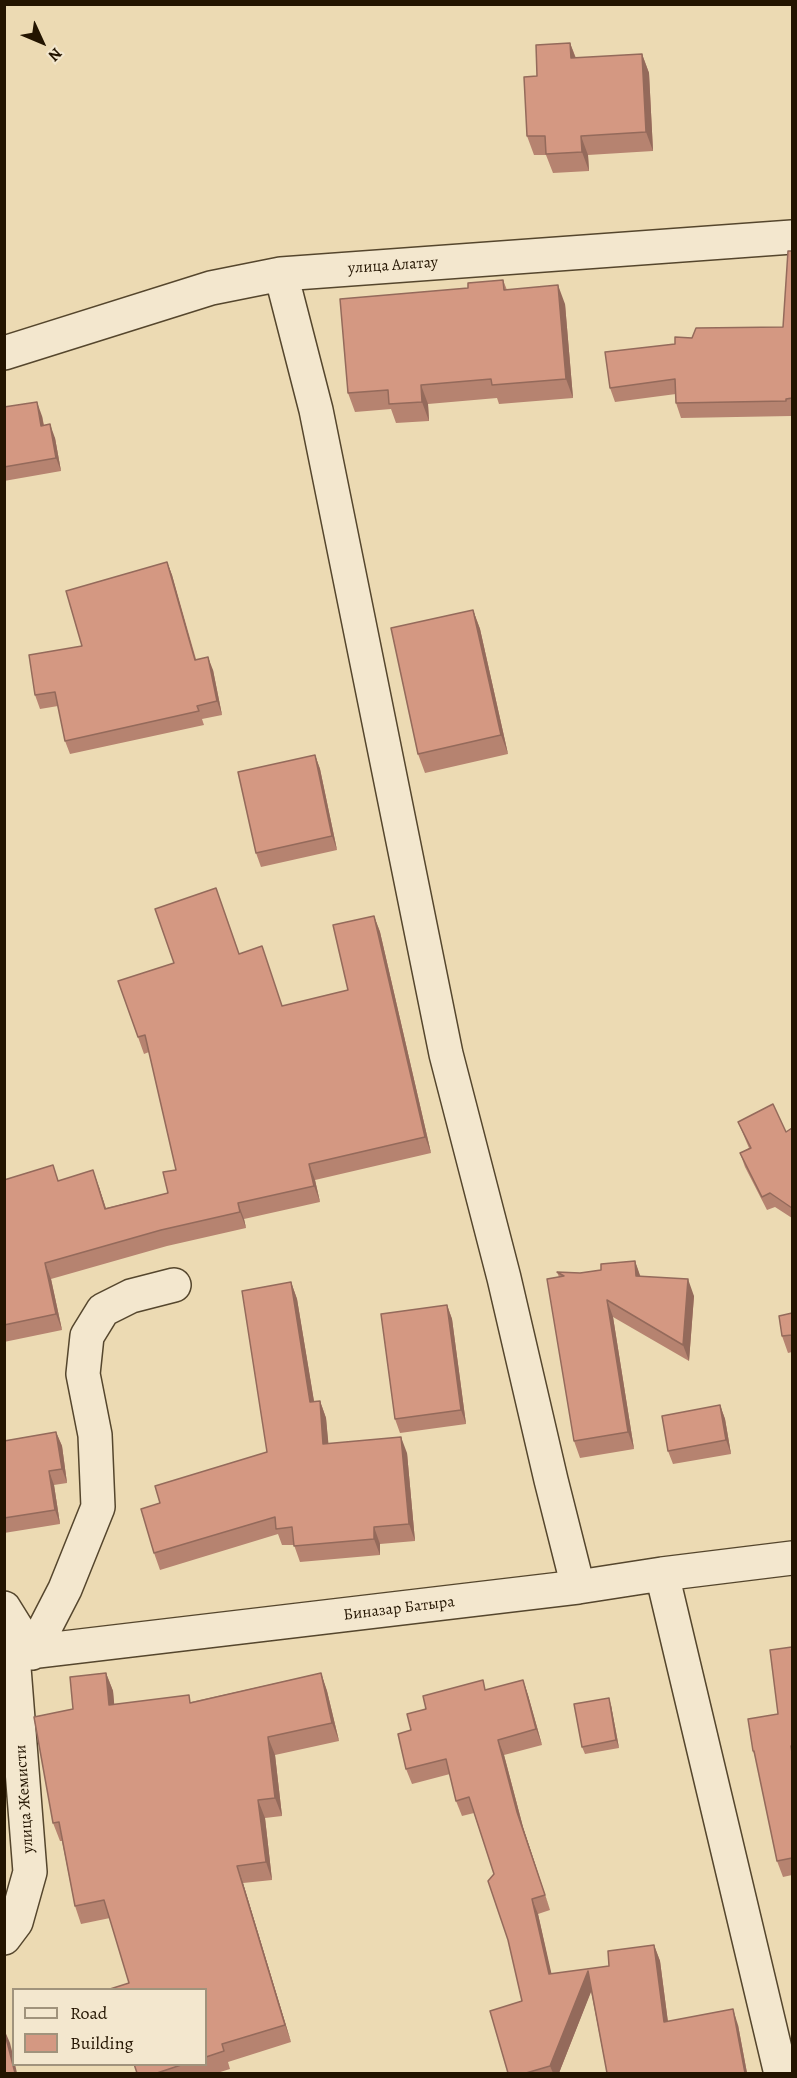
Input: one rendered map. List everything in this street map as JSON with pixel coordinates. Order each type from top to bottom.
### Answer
[{"type":"street","name":"улица Алатау","points":[[4,353],[211,288],[281,273],[792,237]]},
{"type":"street","points":[[281,273],[316,410],[446,1054],[504,1278],[578,1587]]},
{"type":"street","points":[[16,1654],[65,1589],[98,1507],[95,1435],[83,1374],[87,1336],[103,1310],[131,1296],[174,1285]]},
{"type":"street","name":"Биназар Батыра","points":[[16,1654],[578,1587],[792,1558]]},
{"type":"street","points":[[662,1574],[781,2073]]},
{"type":"street","points":[[4,1608],[16,1654]]},
{"type":"street","name":"улица Жемисти","points":[[4,1938],[16,1922],[30,1872],[16,1654]]},
{"type":"building","points":[[570,43],[571,58],[642,54],[646,132],[581,136],[582,152],[546,154],[545,136],[527,136],[524,77],[537,76],[536,45]]},
{"type":"building","points":[[788,251],[792,251],[792,398],[786,401],[676,403],[675,379],[610,388],[605,352],[675,344],[675,337],[692,338],[696,328],[783,327]]},
{"type":"building","points":[[503,280],[504,290],[558,285],[566,379],[492,385],[491,379],[421,385],[422,402],[389,404],[388,390],[348,393],[340,299],[468,288],[468,283]]},
{"type":"building","points":[[37,402],[41,426],[50,424],[56,458],[4,467],[4,407]]},
{"type":"building","points":[[167,562],[195,660],[208,657],[217,701],[197,706],[199,711],[65,741],[55,692],[35,695],[29,655],[82,646],[66,591]]},
{"type":"building","points":[[473,610],[501,735],[418,754],[391,628]]},
{"type":"building","points":[[315,755],[332,836],[256,853],[238,772]]},
{"type":"building","points":[[216,888],[239,954],[262,946],[282,1006],[348,990],[333,925],[374,916],[425,1137],[309,1164],[314,1186],[238,1203],[240,1212],[161,1230],[45,1263],[56,1314],[4,1325],[4,1180],[53,1165],[58,1181],[93,1170],[105,1209],[168,1193],[163,1172],[176,1170],[145,1035],[138,1037],[118,981],[174,963],[155,909]]},
{"type":"building","points":[[773,1104],[786,1132],[792,1128],[792,1208],[770,1193],[762,1197],[740,1153],[751,1148],[738,1122]]},
{"type":"building","points":[[635,1261],[636,1276],[688,1279],[683,1345],[607,1300],[628,1432],[574,1441],[547,1279],[564,1276],[557,1272],[580,1273],[601,1270],[601,1264]]},
{"type":"building","points":[[291,1282],[310,1402],[320,1401],[323,1444],[401,1437],[409,1524],[374,1527],[374,1539],[294,1546],[292,1527],[276,1529],[275,1517],[154,1553],[141,1509],[160,1503],[155,1486],[267,1452],[242,1291]]},
{"type":"building","points":[[447,1305],[461,1410],[395,1419],[381,1314]]},
{"type":"building","points":[[792,1313],[792,1335],[782,1336],[779,1316]]},
{"type":"building","points":[[720,1405],[726,1440],[668,1451],[662,1416]]},
{"type":"building","points":[[56,1432],[62,1469],[49,1471],[55,1510],[4,1518],[4,1441]]},
{"type":"building","points":[[792,1647],[792,1858],[777,1861],[748,1719],[778,1714],[770,1650]]},
{"type":"building","points":[[106,1673],[109,1705],[189,1695],[190,1703],[321,1673],[332,1723],[268,1737],[275,1798],[258,1800],[266,1862],[237,1866],[285,2025],[222,2044],[224,2051],[207,2057],[207,1988],[113,1988],[129,1983],[104,1900],[75,1906],[59,1822],[53,1823],[34,1717],[73,1709],[70,1677]]},
{"type":"building","points":[[483,1680],[485,1690],[523,1680],[536,1729],[498,1740],[517,1812],[545,1895],[532,1899],[549,1974],[609,1966],[608,1951],[654,1945],[664,2022],[733,2009],[745,2073],[607,2073],[588,1971],[550,2066],[526,2073],[508,2073],[490,2011],[522,2001],[508,1940],[488,1881],[494,1874],[469,1797],[456,1801],[446,1759],[406,1769],[398,1734],[411,1730],[407,1714],[426,1709],[423,1696]]},
{"type":"building","points":[[609,1698],[616,1740],[582,1747],[574,1704]]},
{"type":"building","points":[[4,2030],[15,2073],[4,2073]]},
{"type":"building","points":[[135,2066],[178,2066],[157,2073],[137,2073]]}]
